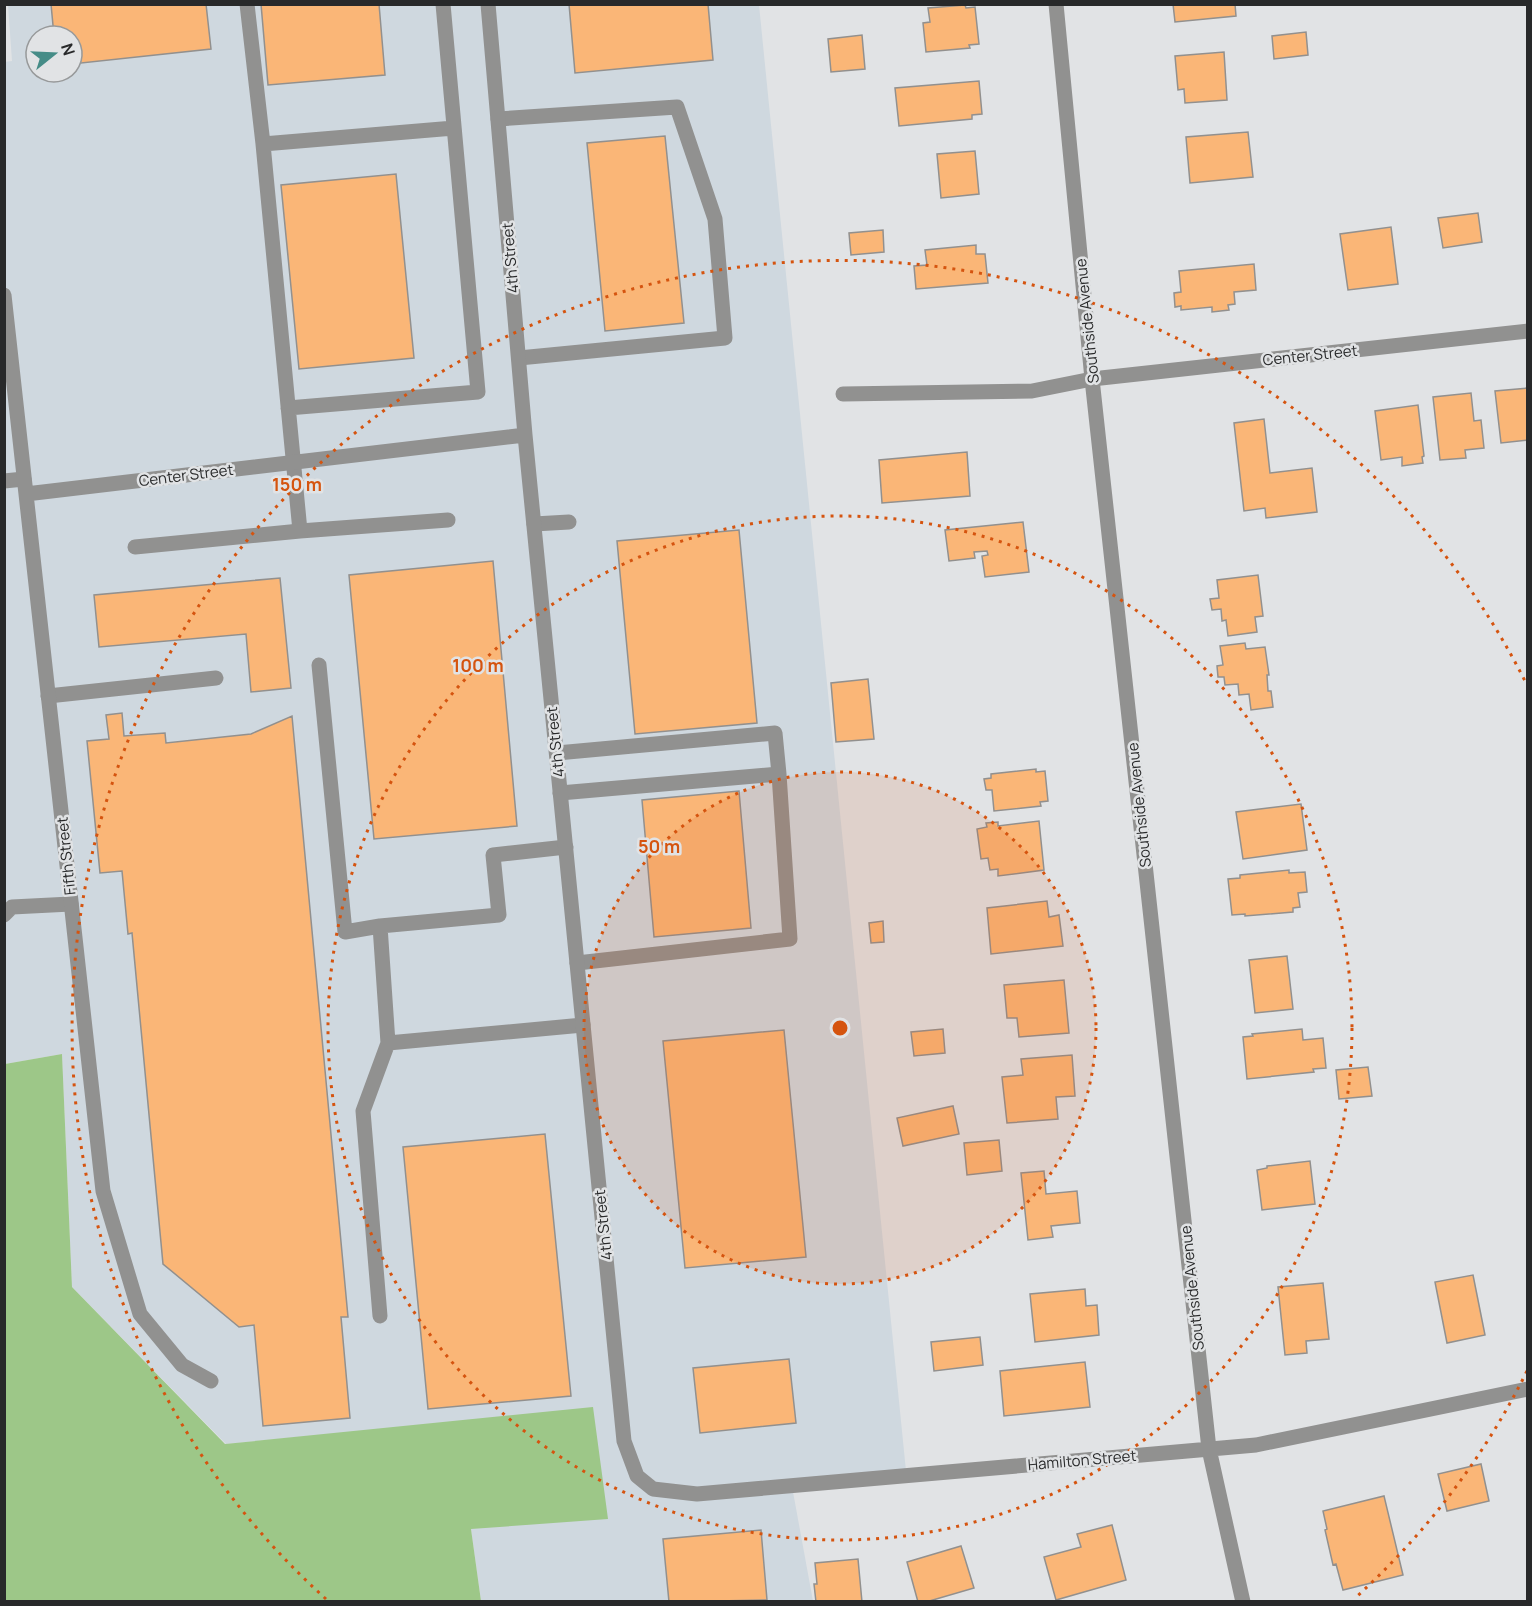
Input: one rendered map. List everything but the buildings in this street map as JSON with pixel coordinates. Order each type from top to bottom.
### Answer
[{"type":"street","points":[[247,4],[263,144],[300,531]]},
{"type":"street","points":[[288,408],[478,392],[442,4]]},
{"type":"street","name":"4th Street","points":[[488,4],[525,435],[624,1441],[637,1476]]},
{"type":"street","name":"Southside Avenue","points":[[1056,4],[1092,379],[1209,1449],[1243,1602]]},
{"type":"street","points":[[498,119],[677,107],[715,219],[725,338],[519,358]]},
{"type":"street","points":[[263,144],[454,128]]},
{"type":"street","name":"Fifth Street","points":[[4,295],[103,1191],[140,1314],[182,1365],[211,1381]]},
{"type":"street","name":"Center Street","points":[[843,394],[1032,391],[1092,379],[1527,331]]},
{"type":"street","name":"Center Street","points":[[4,481],[25,486],[294,462],[525,435]]},
{"type":"street","points":[[135,547],[448,520]]},
{"type":"street","points":[[534,524],[569,522]]},
{"type":"street","points":[[319,665],[345,932],[380,926],[499,915],[493,855],[566,847]]},
{"type":"street","points":[[48,696],[216,678]]},
{"type":"street","points":[[556,753],[775,733],[790,939],[577,963]]},
{"type":"street","points":[[561,793],[779,774]]},
{"type":"street","points":[[7,906],[71,904]]},
{"type":"street","points":[[380,926],[388,1043],[363,1111],[380,1316]]},
{"type":"street","points":[[388,1043],[583,1025]]},
{"type":"street","name":"Hamilton Street","points":[[637,1476],[653,1489],[697,1494],[1256,1445],[1527,1389]]},
{"type":"shaded area","points":[[8,5],[759,5],[906,1471],[791,1481],[813,1601],[481,1601],[471,1529],[448,1423],[226,1444],[72,1287],[62,1054],[5,1064],[4,62],[12,61]]},
{"type":"green space","points":[[62,1054],[72,1287],[225,1444],[593,1407],[608,1519],[471,1529],[481,1601],[5,1601],[5,1064]]}]
